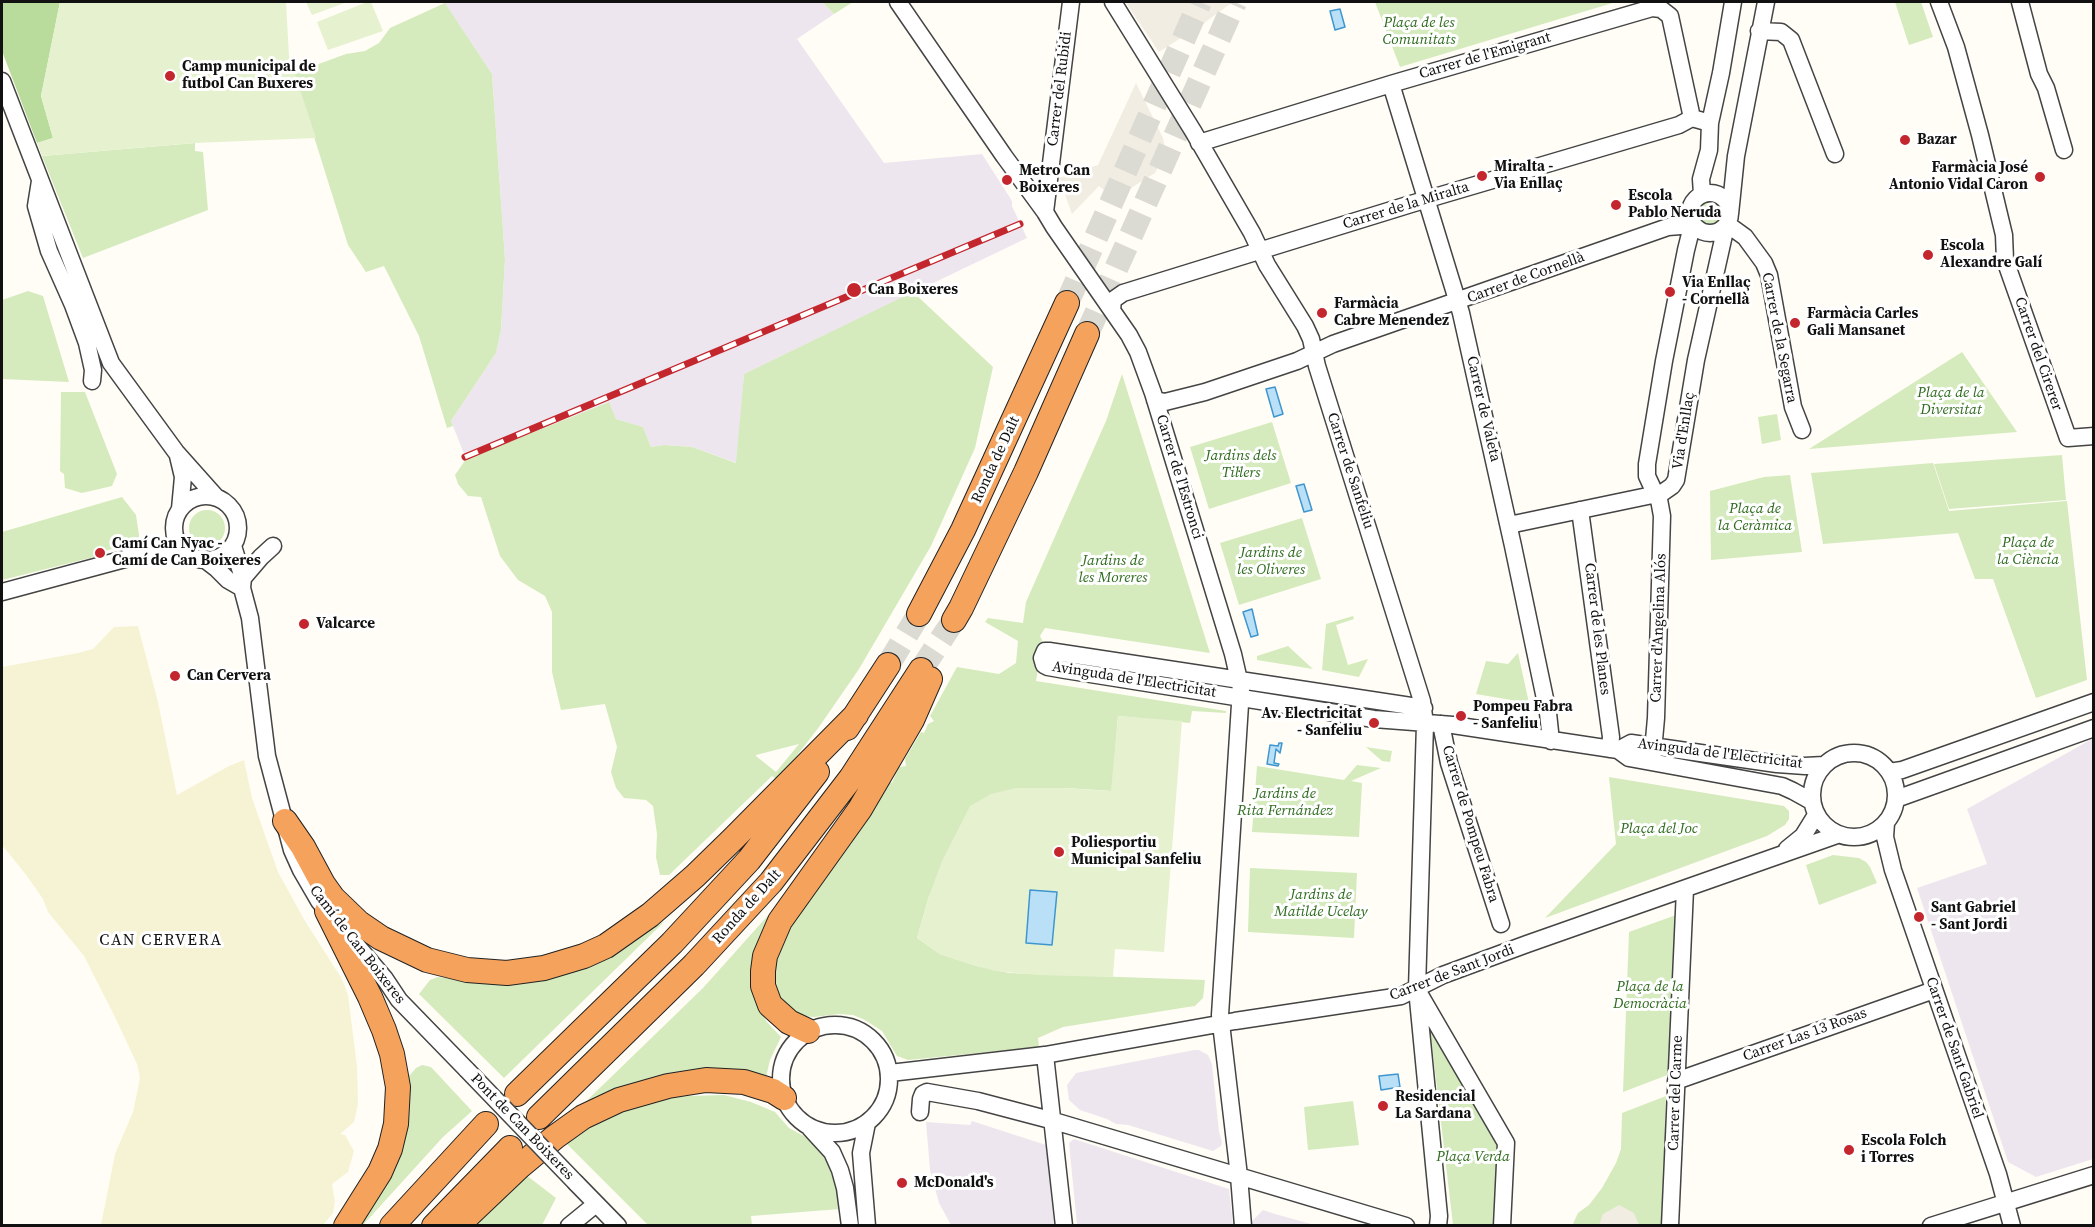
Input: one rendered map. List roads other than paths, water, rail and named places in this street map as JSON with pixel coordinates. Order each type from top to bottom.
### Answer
[{"type":"highway","name":"Ronda de Dalt","points":[[919,614],[963,530],[1067,303]]},
{"type":"highway","name":"Ronda de Dalt","points":[[957,616],[1026,472],[1087,334]]},
{"type":"highway","name":"Ronda de Dalt","points":[[517,1094],[672,943],[748,860],[824,762],[888,665]]},
{"type":"highway","name":"Ronda de Dalt","points":[[539,1117],[694,965],[771,882],[852,778],[927,671],[912,720],[860,809],[780,921],[768,947],[764,963],[763,986],[770,1005],[789,1022],[808,1031]]},
{"type":"highway","points":[[285,821],[333,898],[359,923],[381,938],[427,960],[467,970],[507,973],[544,968],[585,956],[606,946],[650,915],[733,839],[856,715]]},
{"type":"highway","points":[[327,911],[384,1030],[392,1054],[398,1087],[396,1124],[390,1149],[380,1172],[346,1226]]},
{"type":"highway","points":[[457,1226],[511,1174],[555,1137],[583,1117],[620,1100],[641,1092],[706,1080],[744,1082],[784,1098]]},
{"type":"highway","points":[[392,1226],[486,1124]]},
{"type":"highway","points":[[434,1226],[510,1148]]},
{"type":"street","name":"Carrer de l'Estronci","points":[[898,2],[1004,156],[1046,212],[1138,352],[1155,400],[1233,654],[1239,680],[1240,698],[1221,992],[1221,1024],[1243,1226]]},
{"type":"street","name":"Carrer del Rubidi","points":[[1046,212],[1071,2]]},
{"type":"street","name":"Carrer de Sanfeliu","points":[[1113,2],[1199,143],[1305,326],[1430,719],[1417,989],[1439,1216],[1438,1226]]},
{"type":"street","points":[[1702,194],[1701,179],[1709,150],[1710,123],[1733,2]]},
{"type":"street","points":[[1726,223],[1736,156],[1766,2]]},
{"type":"street","name":"Carrer del Cirerer","points":[[1939,2],[1956,47],[1980,135],[2004,235],[2005,260],[2068,438],[2094,436]]},
{"type":"street","points":[[2020,2],[2039,74],[2046,88],[2064,150]]},
{"type":"street","name":"Carrer de l'Emigrant","points":[[1199,143],[1652,8],[1661,9],[1670,16],[1692,118]]},
{"type":"street","points":[[1759,31],[1781,32],[1791,40],[1835,154]]},
{"type":"street","points":[[2,81],[40,181],[36,206],[49,250],[98,364],[217,498],[230,506],[235,514],[238,531],[233,546],[219,557],[204,560]]},
{"type":"street","name":"Carrer de Valeta","points":[[1391,84],[1458,302],[1509,525],[1548,713],[1551,741]]},
{"type":"street","points":[[1692,118],[1710,123]]},
{"type":"street","name":"Carrer de la Miralta","points":[[1112,310],[1113,300],[1123,293],[1679,125],[1692,118]]},
{"type":"street","points":[[1708,192],[1722,196],[1730,207],[1726,223],[1712,233],[1704,233],[1695,226],[1689,213],[1690,207],[1702,194],[1708,192]]},
{"type":"street","name":"Carrer de la Segarra","points":[[1726,223],[1745,237],[1764,263],[1792,407],[1802,430]]},
{"type":"street","name":"Via d'Enllaç","points":[[1695,226],[1690,234],[1686,250],[1647,464],[1647,476],[1658,494],[1669,490],[1676,480],[1696,360],[1726,223]]},
{"type":"street","name":"Carrer de Cornellà","points":[[1155,400],[1166,402],[1205,392],[1315,353],[1334,344],[1668,227],[1695,226]]},
{"type":"street","points":[[177,452],[183,477],[177,516],[178,541],[188,553]]},
{"type":"street","points":[[1509,525],[1658,494]]},
{"type":"street","name":"Carrer d'Angelina Alós","points":[[1653,754],[1662,516],[1658,494]]},
{"type":"street","points":[[147,553],[163,539],[187,502],[207,496],[217,498]]},
{"type":"street","name":"Carrer de les Planes","points":[[1580,510],[1614,750]]},
{"type":"street","name":"Camí de Can Boixeres","points":[[233,546],[243,583],[253,638],[267,756],[292,850],[301,870],[327,911],[399,1000],[467,1070]]},
{"type":"street","points":[[2,592],[147,553],[188,553],[204,560],[228,580],[243,583],[261,557],[273,546]]},
{"type":"street","name":"Avinguda de l'Electricitat","points":[[1430,719],[1374,719],[1240,698],[1052,668],[1044,665],[1042,658],[1045,651],[1049,651],[1239,680],[1430,719],[1614,750],[1631,742],[1653,754],[1782,786],[1813,808]]},
{"type":"street","points":[[1889,772],[1902,770],[2094,702]]},
{"type":"street","name":"Carrer de Pompeu Fabra","points":[[1430,719],[1449,763],[1501,924]]},
{"type":"street","points":[[1896,799],[2094,728]]},
{"type":"street","points":[[1856,752],[1869,755],[1881,762],[1889,772],[1895,785],[1896,799],[1893,812],[1886,823],[1863,837],[1850,838],[1837,835],[1825,827],[1813,808],[1814,778],[1824,765],[1843,754],[1856,752]]},
{"type":"street","name":"Avinguda de l'Electricitat","points":[[1653,754],[1805,766],[1824,765]]},
{"type":"street","name":"Carrer de Sant Jordi","points":[[1777,856],[1803,836],[1813,808]]},
{"type":"street","name":"Carrer de Sant Gabriel","points":[[1886,823],[1886,837],[1893,870],[1998,1174],[2012,1226]]},
{"type":"street","name":"Carrer de Sant Jordi","points":[[890,1072],[1045,1055],[1221,1024],[1384,999],[1417,989],[1443,975],[1527,944],[1837,835]]},
{"type":"street","name":"Carrer de Sant Gabriel","points":[[1863,837],[1882,853],[1893,870]]},
{"type":"street","name":"Carrer del Carme","points":[[1670,1226],[1685,889]]},
{"type":"street","points":[[1417,989],[1506,1143],[1502,1226]]},
{"type":"street","name":"Carrer Las 13 Rosas","points":[[1676,1081],[1934,990]]},
{"type":"street","points":[[807,1125],[822,1132],[838,1133],[854,1130],[867,1123],[879,1112],[887,1097],[890,1072],[882,1052],[872,1040],[860,1032],[846,1026],[830,1025],[808,1031],[790,1046],[783,1061],[780,1076],[784,1098],[795,1115],[832,1152],[845,1188],[850,1226]]},
{"type":"street","points":[[1045,1055],[1064,1226]]},
{"type":"street","name":"Pont de Can Boixeres","points":[[467,1070],[618,1226]]},
{"type":"street","points":[[920,1112],[921,1099],[927,1092],[978,1101],[1054,1121],[1406,1226]]},
{"type":"street","points":[[867,1123],[861,1153],[867,1226]]},
{"type":"street","points":[[1931,1226],[2094,1175]]},
{"type":"street","points":[[569,1226],[596,1204]]},
{"type":"water","points":[[1340,9],[1345,27],[1335,30],[1330,11]]},
{"type":"water","points":[[1275,387],[1283,414],[1274,417],[1266,389]]},
{"type":"water","points":[[1304,484],[1312,510],[1304,512],[1296,486]]},
{"type":"water","points":[[1252,609],[1258,635],[1251,637],[1243,612]]},
{"type":"water","points":[[1282,743],[1280,753],[1276,749],[1274,763],[1279,764],[1278,766],[1267,764],[1270,745],[1278,746]]},
{"type":"water","points":[[1030,890],[1057,892],[1052,945],[1026,943]]},
{"type":"water","points":[[1398,1074],[1400,1087],[1381,1090],[1379,1076]]},
{"type":"tunnel","points":[[1067,303],[1200,2]]},
{"type":"tunnel","points":[[1087,334],[1235,2]]},
{"type":"tunnel","points":[[888,665],[919,614]]},
{"type":"tunnel","points":[[921,670],[954,620]]},
{"type":"railway","points":[[465,457],[1020,224]]},
{"type":"place","name":"Camp municipal de futbol Can Buxeres","points":[[170,76]]},
{"type":"place","name":"Bazar","points":[[1905,140]]},
{"type":"place","name":"Miralta - Via Enllaç","points":[[1482,176]]},
{"type":"place","name":"Farmàcia José Antonio Vidal Caron","points":[[2040,177]]},
{"type":"place","name":"Metro Can Boixeres","points":[[1007,180]]},
{"type":"place","name":"Escola Pablo Neruda","points":[[1616,205]]},
{"type":"place","name":"Escola Alexandre Galí","points":[[1928,255]]},
{"type":"place","name":"Can Boixeres","points":[[854,290]]},
{"type":"place","name":"Via Enllaç - Cornellà","points":[[1670,292]]},
{"type":"place","name":"Farmàcia Cabre Menendez","points":[[1322,313]]},
{"type":"place","name":"Farmàcia Carles Gali Mansanet","points":[[1795,323]]},
{"type":"place","name":"Camí Can Nyac - Camí de Can Boixeres","points":[[100,553]]},
{"type":"place","name":"Valcarce","points":[[304,624]]},
{"type":"place","name":"Can Cervera","points":[[175,676]]},
{"type":"place","name":"Pompeu Fabra - Sanfeliu","points":[[1461,716]]},
{"type":"place","name":"Av. Electricitat - Sanfeliu","points":[[1374,723]]},
{"type":"place","name":"Poliesportiu Municipal Sanfeliu","points":[[1059,852]]},
{"type":"place","name":"Sant Gabriel - Sant Jordi","points":[[1919,917]]},
{"type":"place","name":"Residencial La Sardana","points":[[1383,1106]]},
{"type":"place","name":"Escola Folch i Torres","points":[[1849,1150]]},
{"type":"place","name":"McDonald's","points":[[902,1183]]},
{"type":"district","name":"CAN CERVERA","points":[[161,941]]},
{"type":"park label","name":"Plaça de les Comunitats","points":[[1419,32]]},
{"type":"park label","name":"Plaça de la Diversitat","points":[[1951,402]]},
{"type":"park label","name":"Jardins dels Til·lers","points":[[1241,464]]},
{"type":"park label","name":"Plaça de la Ceràmica","points":[[1755,518]]},
{"type":"park label","name":"Plaça de la Ciència","points":[[2028,552]]},
{"type":"park label","name":"Jardins de les Oliveres","points":[[1271,562]]},
{"type":"park label","name":"Jardins de les Moreres","points":[[1113,570]]},
{"type":"park label","name":"Jardins de Rita Fernández","points":[[1285,802]]},
{"type":"park label","name":"Plaça del Joc","points":[[1659,829]]},
{"type":"park label","name":"Jardins de Matilde Ucelay","points":[[1321,904]]},
{"type":"park label","name":"Plaça de la Democràcia","points":[[1650,996]]},
{"type":"park label","name":"Plaça Verda","points":[[1473,1157]]}]
